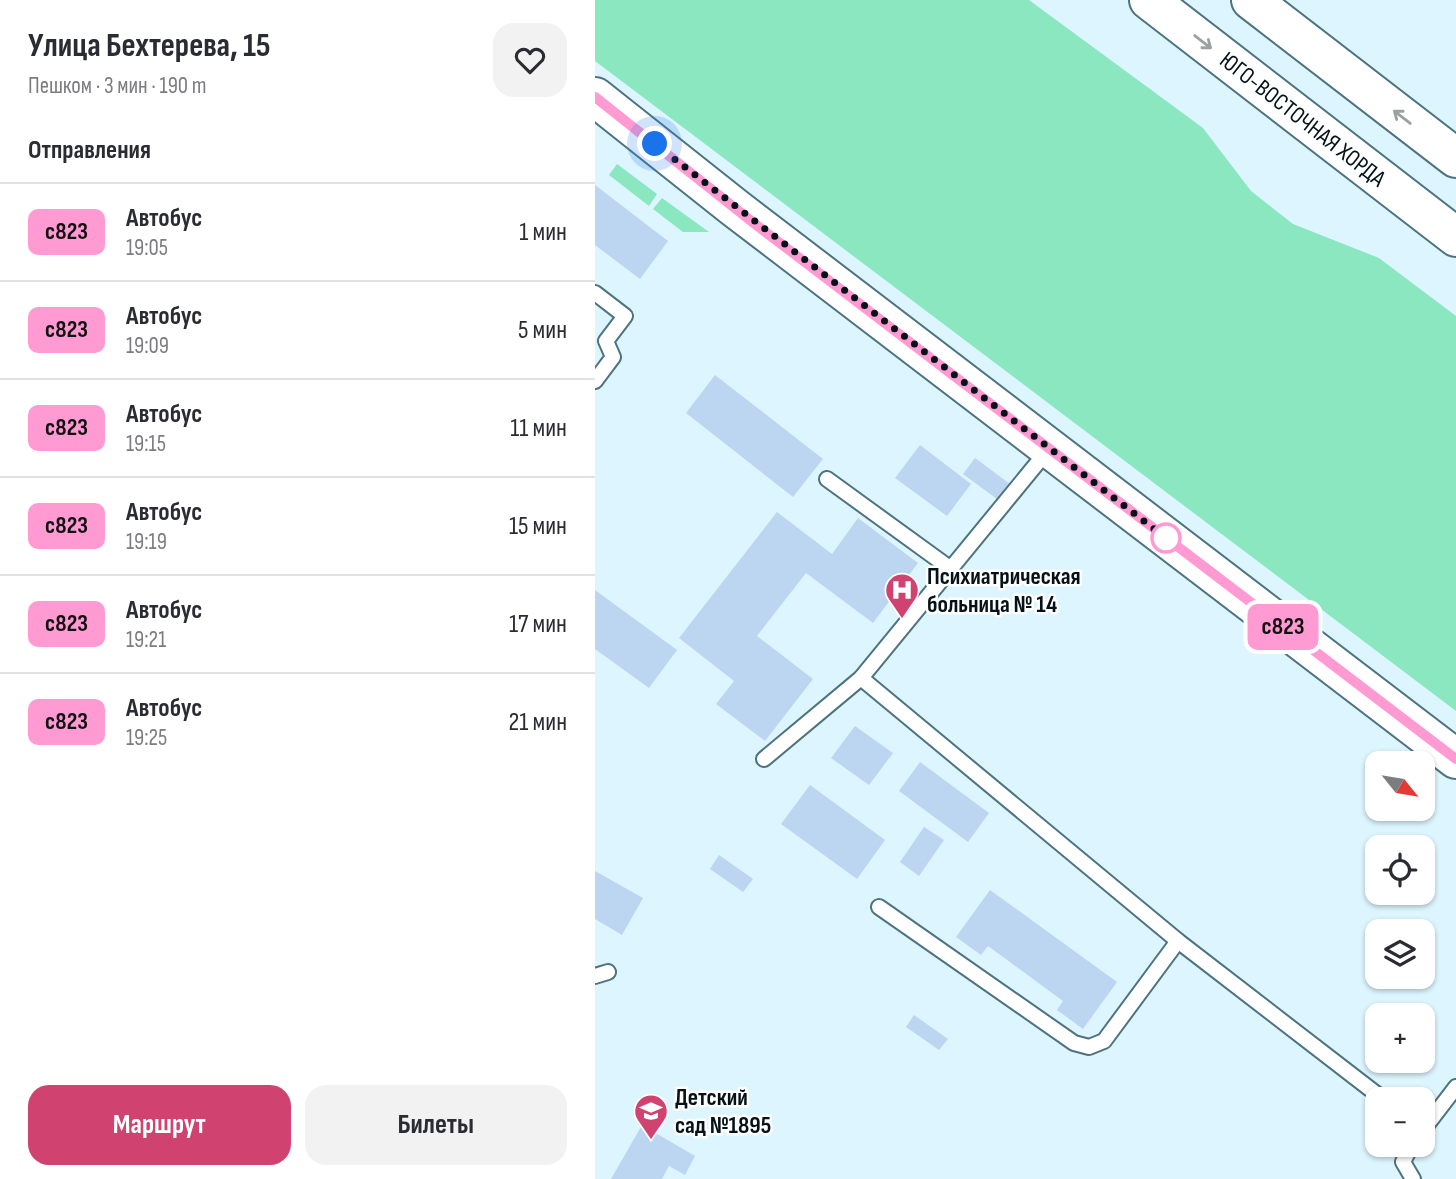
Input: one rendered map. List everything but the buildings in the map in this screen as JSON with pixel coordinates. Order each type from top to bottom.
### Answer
[{"type":"street","name":"ЮГО-ВОСТОЧНАЯ ХОРДА","points":[[1149,0],[1456,237]]},
{"type":"street","points":[[1251,0],[1456,158]]},
{"type":"street","points":[[595,97],[735,208],[1456,759]]},
{"type":"street","points":[[1411,202],[1456,246]]},
{"type":"lane","points":[[595,292],[625,316],[606,341],[613,357],[595,380]]},
{"type":"lane","points":[[764,759],[861,678],[1049,449]]},
{"type":"lane","points":[[827,479],[951,569]]},
{"type":"lane","points":[[861,678],[1178,941],[1367,1087]]},
{"type":"lane","points":[[879,907],[1074,1043],[1089,1047],[1104,1041],[1178,941]]},
{"type":"lane","points":[[1435,1114],[1456,1087]]},
{"type":"lane","points":[[1406,1157],[1403,1162],[1413,1179]]},
{"type":"green space","points":[[595,0],[1029,0],[1203,128],[1251,191],[1293,224],[1379,258],[1456,316],[1456,711],[595,61]]},
{"type":"green space","points":[[617,164],[657,194],[649,206],[609,175]]},
{"type":"green space","points":[[662,198],[709,232],[683,232],[653,209]]},
{"type":"bus line","name":"с823","points":[[595,97],[755,224],[1456,759]]},
{"type":"place","name":"Психиатрическая больница № 14","points":[[902,620]]},
{"type":"place","name":"Детский сад №1895","points":[[651,1141]]},
{"type":"route","points":[[655,144],[1166,538]]}]
